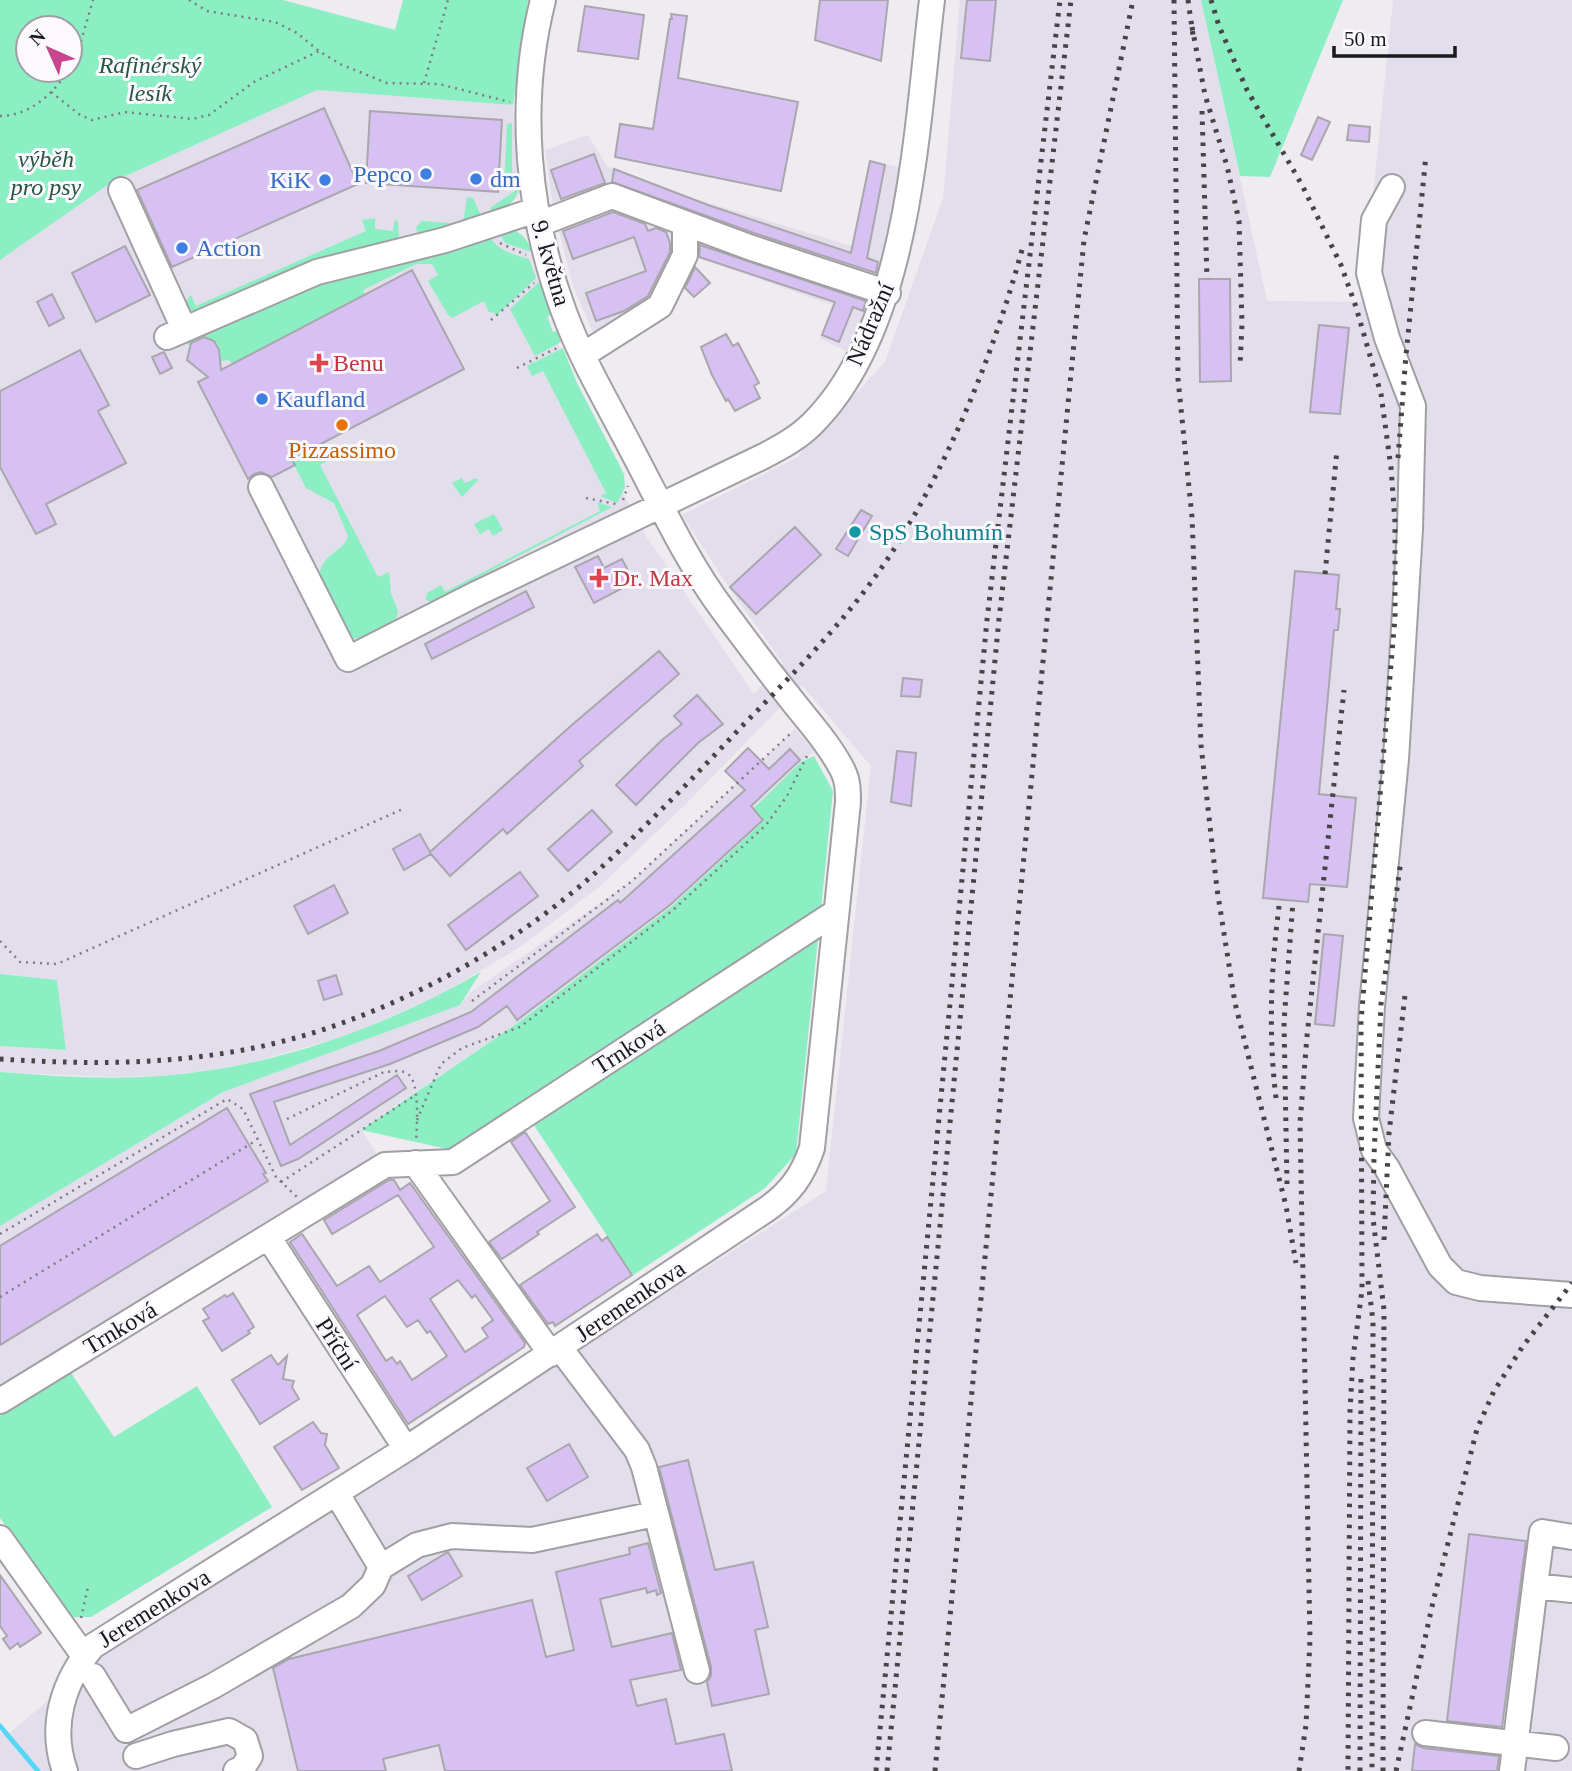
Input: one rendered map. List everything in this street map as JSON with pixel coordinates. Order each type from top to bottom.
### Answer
[{"type":"street","name":"9. května","points":[[543,0],[533,58],[529,107],[530,155],[537,217],[574,350],[720,605],[817,732]]},
{"type":"street","name":"Nádražní","points":[[661,505],[775,450],[812,424],[852,370],[888,293],[906,205],[932,0]]},
{"type":"street","points":[[1392,187],[1374,220],[1368,273],[1387,338],[1413,406],[1410,529],[1396,759],[1372,1006],[1366,1118],[1374,1150],[1440,1266],[1456,1282],[1480,1288],[1572,1295]]},
{"type":"street","points":[[121,190],[176,333],[317,272],[612,196],[748,247],[888,293]]},
{"type":"street","points":[[574,350],[660,306],[685,255],[685,224]]},
{"type":"street","points":[[261,487],[348,659],[661,505]]},
{"type":"street","name":"Jeremenkova","points":[[89,1666],[105,1636],[406,1450],[787,1194],[801,1175],[812,1148],[848,791],[843,772],[817,732]]},
{"type":"street","name":"Trnková","points":[[0,1401],[386,1165],[453,1162],[836,912]]},
{"type":"street","points":[[415,1163],[555,1351],[637,1450],[644,1467],[697,1671]]},
{"type":"street","name":"Příční","points":[[269,1238],[406,1450]]},
{"type":"street","points":[[337,1494],[381,1567]]},
{"type":"street","points":[[126,1730],[213,1686],[351,1606],[373,1585],[381,1567],[417,1545],[452,1536],[532,1540],[656,1514]]},
{"type":"street","points":[[1512,1771],[1542,1532],[1572,1537]]},
{"type":"street","points":[[0,1538],[89,1666],[126,1730],[138,1763],[173,1744],[229,1731],[245,1740],[250,1756],[242,1769],[236,1771]]},
{"type":"street","points":[[1535,1586],[1572,1590]]},
{"type":"street","points":[[65,1771],[58,1742],[61,1704],[71,1678],[89,1666]]},
{"type":"street","points":[[1425,1733],[1556,1748]]},
{"type":"path","points":[[84,31],[93,0]]},
{"type":"path","points":[[189,0],[207,12],[275,22],[297,33],[340,64],[387,83],[439,84],[529,107]]},
{"type":"path","points":[[424,83],[448,0]]},
{"type":"path","points":[[51,92],[80,115],[92,120],[125,112],[192,119],[209,115],[254,82],[319,51]]},
{"type":"path","points":[[0,116],[12,116],[32,108],[57,84]]},
{"type":"path","points":[[492,320],[539,278]]},
{"type":"path","points":[[517,368],[574,350]]},
{"type":"path","points":[[586,498],[619,505]]},
{"type":"path","points":[[472,1001],[632,881],[817,732]]},
{"type":"path","points":[[417,1120],[441,1064],[463,1048],[520,1027],[671,911],[765,825],[788,796],[817,732]]},
{"type":"path","points":[[0,941],[20,962],[57,964],[405,808]]},
{"type":"path","points":[[287,1119],[384,1072],[401,1071],[409,1074],[414,1082],[417,1120],[415,1163]]},
{"type":"path","points":[[281,1182],[415,1095]]},
{"type":"path","points":[[0,1234],[227,1099],[243,1109],[276,1177],[312,1211]]},
{"type":"path","points":[[0,1297],[258,1139]]},
{"type":"path","points":[[80,1621],[88,1587]]},
{"type":"shaded area","points":[[960,0],[1201,0],[1267,301],[1362,302],[1393,0],[1572,0],[1572,1771],[1304,1771],[1304,1767],[1302,1771],[0,1771],[0,1732],[6,1736],[100,1657],[826,1191],[871,766],[802,685],[686,804],[600,886],[520,947],[440,995],[352,1034],[253,1062],[205,1071],[159,1076],[109,1077],[0,1072],[0,1046],[66,1050],[57,980],[0,974],[0,260],[112,182],[317,90],[513,105],[518,197],[497,212],[509,229],[517,231],[525,238],[553,332],[626,499],[646,536],[754,694],[783,663],[732,592],[682,515],[796,458],[885,362],[943,198]]},
{"type":"shaded area","points":[[588,135],[607,166],[625,174],[672,192],[852,246],[870,161],[903,168],[883,282],[852,353],[820,339],[832,305],[691,255],[657,324],[600,349],[573,286],[554,213],[545,150]]},
{"type":"shaded area","points":[[795,729],[814,751],[753,809],[764,821],[670,908],[519,1022],[361,1129],[381,1161],[0,1388],[0,1226],[223,1092],[460,1005],[471,992],[632,881]]},
{"type":"green space","name":"Rafinérský lesík","points":[[0,0],[283,0],[395,30],[403,0],[528,0],[513,105],[317,90],[112,182],[0,260]]},
{"type":"green space","points":[[1201,0],[1343,0],[1270,177],[1240,176]]},
{"type":"green space","points":[[512,123],[512,183],[504,188],[507,124]]},
{"type":"green space","points":[[519,188],[509,204],[492,214],[490,208]]},
{"type":"green space","points":[[467,197],[473,198],[482,218],[463,224]]},
{"type":"green space","points":[[375,218],[375,229],[393,231],[395,219],[398,222],[399,240],[202,313],[187,309],[186,301],[191,295],[196,306],[366,231],[362,220]]},
{"type":"green space","points":[[422,221],[462,224],[423,236],[418,235],[416,227]]},
{"type":"green space","points":[[508,229],[523,237],[532,252],[505,243],[498,230]]},
{"type":"green space","points":[[489,235],[501,249],[529,259],[536,278],[498,314],[489,312],[484,301],[452,318],[428,281],[438,275],[432,264],[416,264],[363,290],[365,295],[232,364],[229,360],[216,362],[219,350],[210,339],[198,338],[190,346],[185,341],[324,281]]},
{"type":"green space","points":[[539,282],[551,315],[547,317],[561,342],[535,356],[510,309]]},
{"type":"green space","points":[[563,348],[577,383],[624,474],[625,488],[617,503],[600,496],[606,493],[543,371],[532,376],[527,366]]},
{"type":"green space","points":[[324,447],[331,459],[320,465],[378,577],[389,572],[391,593],[398,611],[395,623],[366,638],[351,638],[327,602],[319,580],[323,564],[344,544],[348,536],[334,503],[306,488],[293,463]]},
{"type":"green space","points":[[462,478],[465,483],[476,478],[478,480],[462,497],[452,483]]},
{"type":"green space","points":[[597,502],[612,507],[431,602],[426,600],[427,593],[441,585],[445,592],[600,511]]},
{"type":"green space","points":[[494,514],[503,530],[493,536],[489,529],[480,534],[474,524]]},
{"type":"green space","points":[[814,756],[833,791],[796,1154],[765,1188],[633,1275],[520,1104],[452,1150],[361,1130],[519,1022],[670,908],[764,821],[753,809],[801,762]]},
{"type":"green space","points":[[481,972],[460,1005],[223,1092],[0,1226],[0,1072],[120,1078],[160,1076],[244,1064],[286,1054],[366,1028]]},
{"type":"green space","points":[[0,974],[57,980],[66,1050],[0,1046]]},
{"type":"green space","points":[[71,1373],[114,1437],[197,1386],[272,1507],[91,1617],[73,1617],[0,1518],[0,1415]]},
{"type":"building","points":[[820,0],[888,0],[881,61],[815,40]]},
{"type":"building","points":[[967,0],[996,0],[990,61],[961,58]]},
{"type":"building","points":[[585,6],[644,15],[638,59],[578,51]]},
{"type":"building","points":[[671,14],[687,16],[678,78],[798,102],[781,191],[615,157],[620,124],[653,129]]},
{"type":"building","points":[[324,108],[358,184],[172,267],[137,190]]},
{"type":"building","points":[[370,111],[502,120],[498,192],[366,183]]},
{"type":"building","points":[[1318,117],[1330,122],[1312,160],[1301,155]]},
{"type":"building","points":[[1349,125],[1370,127],[1369,142],[1347,140]]},
{"type":"building","points":[[594,154],[605,183],[561,199],[551,170]]},
{"type":"building","points":[[870,161],[885,165],[867,258],[878,262],[876,273],[612,182],[614,169],[708,205],[851,253]]},
{"type":"building","points":[[613,212],[645,224],[648,231],[656,228],[666,232],[670,252],[648,296],[624,311],[596,321],[586,293],[646,271],[634,237],[573,259],[563,231]]},
{"type":"building","points":[[700,245],[866,301],[863,311],[853,307],[839,342],[822,335],[835,302],[699,257]]},
{"type":"building","points":[[125,246],[150,295],[96,322],[72,273]]},
{"type":"building","points":[[695,267],[710,283],[694,297],[685,288]]},
{"type":"building","points":[[412,270],[464,369],[292,459],[295,465],[272,477],[261,472],[248,479],[198,382],[208,377],[187,360],[191,343],[204,337],[214,341],[219,350],[221,370]]},
{"type":"building","points":[[1199,279],[1230,279],[1231,381],[1200,382]]},
{"type":"building","points":[[52,294],[64,318],[49,326],[37,302]]},
{"type":"building","points":[[1319,325],[1349,328],[1340,414],[1310,412]]},
{"type":"building","points":[[726,334],[733,346],[738,343],[759,383],[754,386],[760,398],[735,411],[728,399],[726,401],[712,375],[701,347]]},
{"type":"building","points":[[80,350],[109,405],[98,411],[126,463],[46,504],[56,524],[36,534],[0,467],[0,391]]},
{"type":"building","points":[[164,352],[172,368],[160,374],[152,357]]},
{"type":"building","name":"SpS Bohumín","points":[[861,510],[872,516],[848,556],[836,549]]},
{"type":"building","points":[[795,527],[821,555],[756,614],[730,587]]},
{"type":"building","points":[[598,556],[604,568],[622,559],[634,582],[594,603],[575,567]]},
{"type":"building","points":[[1295,571],[1339,575],[1336,609],[1340,609],[1338,630],[1334,630],[1319,794],[1356,798],[1347,887],[1310,884],[1308,902],[1263,898]]},
{"type":"building","points":[[526,591],[534,607],[432,659],[425,644]]},
{"type":"building","points":[[659,651],[679,674],[579,761],[583,766],[507,834],[503,829],[450,876],[431,854],[404,870],[393,849],[420,834],[430,852]]},
{"type":"building","points":[[903,678],[922,680],[920,697],[901,696]]},
{"type":"building","points":[[697,695],[723,724],[698,743],[636,805],[616,785],[682,724],[674,716]]},
{"type":"building","points":[[748,748],[769,769],[790,749],[800,760],[751,806],[763,820],[670,905],[517,1020],[507,1006],[478,1027],[390,1064],[274,1102],[290,1145],[397,1075],[406,1088],[298,1159],[281,1166],[250,1094],[379,1051],[471,1012],[618,900],[620,903],[745,790],[725,771]]},
{"type":"building","points":[[897,751],[916,753],[911,806],[891,802]]},
{"type":"building","points":[[592,810],[612,832],[568,871],[548,849]]},
{"type":"building","points":[[520,872],[538,896],[466,950],[448,925]]},
{"type":"building","points":[[334,885],[348,913],[308,934],[294,906]]},
{"type":"building","points":[[1324,934],[1343,936],[1334,1026],[1315,1024]]},
{"type":"building","points":[[336,975],[342,994],[324,1000],[318,981]]},
{"type":"building","points":[[227,1108],[266,1173],[263,1174],[268,1181],[0,1345],[0,1246]]},
{"type":"building","points":[[525,1132],[575,1207],[502,1259],[489,1242],[550,1201],[511,1142]]},
{"type":"building","points":[[389,1180],[394,1180],[400,1190],[410,1183],[525,1343],[524,1347],[408,1424],[290,1242],[302,1234],[337,1286],[369,1266],[380,1282],[434,1247],[398,1195],[332,1234],[324,1220]],"holes":[[[458,1280],[472,1298],[475,1295],[493,1320],[482,1328],[488,1337],[465,1352],[430,1299]],[[385,1296],[407,1327],[418,1320],[427,1333],[430,1331],[447,1356],[412,1380],[400,1361],[397,1364],[392,1357],[386,1361],[357,1315]]]},
{"type":"building","points":[[597,1234],[602,1241],[607,1237],[632,1275],[555,1326],[553,1322],[548,1324],[520,1285]]},
{"type":"building","points":[[233,1293],[254,1327],[248,1331],[250,1333],[222,1351],[203,1321],[209,1318],[203,1309]]},
{"type":"building","points":[[271,1355],[278,1365],[287,1356],[283,1379],[294,1381],[292,1387],[299,1399],[260,1424],[232,1380]]},
{"type":"building","points":[[313,1422],[321,1433],[327,1434],[325,1445],[339,1468],[302,1490],[274,1447]]},
{"type":"building","points":[[569,1444],[588,1477],[547,1501],[527,1468]]},
{"type":"building","points":[[688,1460],[715,1570],[753,1562],[768,1627],[755,1630],[769,1694],[712,1706],[707,1682],[711,1676],[711,1667],[659,1467]]},
{"type":"building","points":[[1469,1534],[1526,1541],[1502,1727],[1447,1721]]},
{"type":"building","points":[[648,1543],[661,1593],[657,1595],[656,1590],[647,1593],[646,1588],[600,1599],[612,1647],[672,1633],[681,1670],[630,1680],[637,1706],[666,1699],[676,1744],[724,1734],[732,1771],[445,1771],[439,1745],[383,1759],[386,1771],[298,1771],[273,1668],[289,1659],[532,1600],[546,1657],[574,1650],[556,1572],[630,1554],[629,1548]]},
{"type":"building","points":[[448,1552],[462,1576],[422,1600],[408,1576]]},
{"type":"building","points":[[0,1575],[41,1633],[20,1647],[18,1643],[10,1649],[3,1639],[7,1636],[0,1626]]},
{"type":"building","points":[[1415,1744],[1423,1748],[1499,1756],[1497,1771],[1412,1771]]},
{"type":"waterway","points":[[0,1726],[38,1771]]},
{"type":"railway","points":[[876,1771],[987,620],[1060,0]]},
{"type":"railway","points":[[887,1771],[999,619],[1071,0]]},
{"type":"railway","points":[[935,1771],[1084,240],[1133,0]]},
{"type":"railway","points":[[1174,0],[1178,379],[1192,517],[1201,745],[1217,889],[1235,1003],[1286,1206],[1296,1263]]},
{"type":"railway","points":[[1188,0],[1193,35]]},
{"type":"railway","points":[[1211,0],[1219,26],[1247,90],[1302,185],[1341,265],[1381,394],[1391,468],[1395,522],[1395,617],[1361,1021],[1362,1290],[1353,1358],[1350,1411],[1348,1771]]},
{"type":"railway","points":[[1192,27],[1205,95],[1227,166],[1239,221],[1242,324],[1240,366]]},
{"type":"railway","points":[[1202,111],[1207,279]]},
{"type":"railway","points":[[1398,458],[1426,155]]},
{"type":"railway","points":[[0,1059],[90,1062],[177,1059],[221,1054],[307,1035],[383,1007],[447,976],[508,939],[566,898],[613,857],[689,782],[811,655],[872,581],[926,495],[959,426],[1001,319],[1023,246]]},
{"type":"railway","points":[[1325,574],[1337,450]]},
{"type":"railway","points":[[1299,1771],[1306,1725],[1310,1639],[1300,1123],[1344,690]]},
{"type":"railway","points":[[1383,1771],[1384,1310],[1373,1218],[1374,1156],[1381,1004],[1401,860]]},
{"type":"railway","points":[[1276,1098],[1272,998],[1280,899]]},
{"type":"railway","points":[[1287,1184],[1284,1022],[1293,901]]},
{"type":"railway","points":[[1384,1240],[1389,1133],[1405,995]]},
{"type":"railway","points":[[1368,1281],[1373,1321],[1372,1771]]},
{"type":"railway","points":[[1396,1771],[1433,1602],[1477,1429],[1494,1391],[1523,1346],[1572,1283]]},
{"type":"railway","points":[[1360,1771],[1361,1374]]},
{"type":"place","name":"Pepco","points":[[426,174]]},
{"type":"place","name":"dm","points":[[476,179]]},
{"type":"place","name":"KiK","points":[[325,180]]},
{"type":"place","name":"Action","points":[[182,248]]},
{"type":"place","name":"Benu","points":[[319,363]]},
{"type":"place","name":"Kaufland","points":[[262,399]]},
{"type":"place","name":"Pizzassimo","points":[[342,425]]},
{"type":"place","name":"SpS Bohumín","points":[[855,532]]},
{"type":"place","name":"Dr. Max","points":[[599,578]]},
{"type":"park label","name":"výběh pro psy","points":[[46,173]]}]
